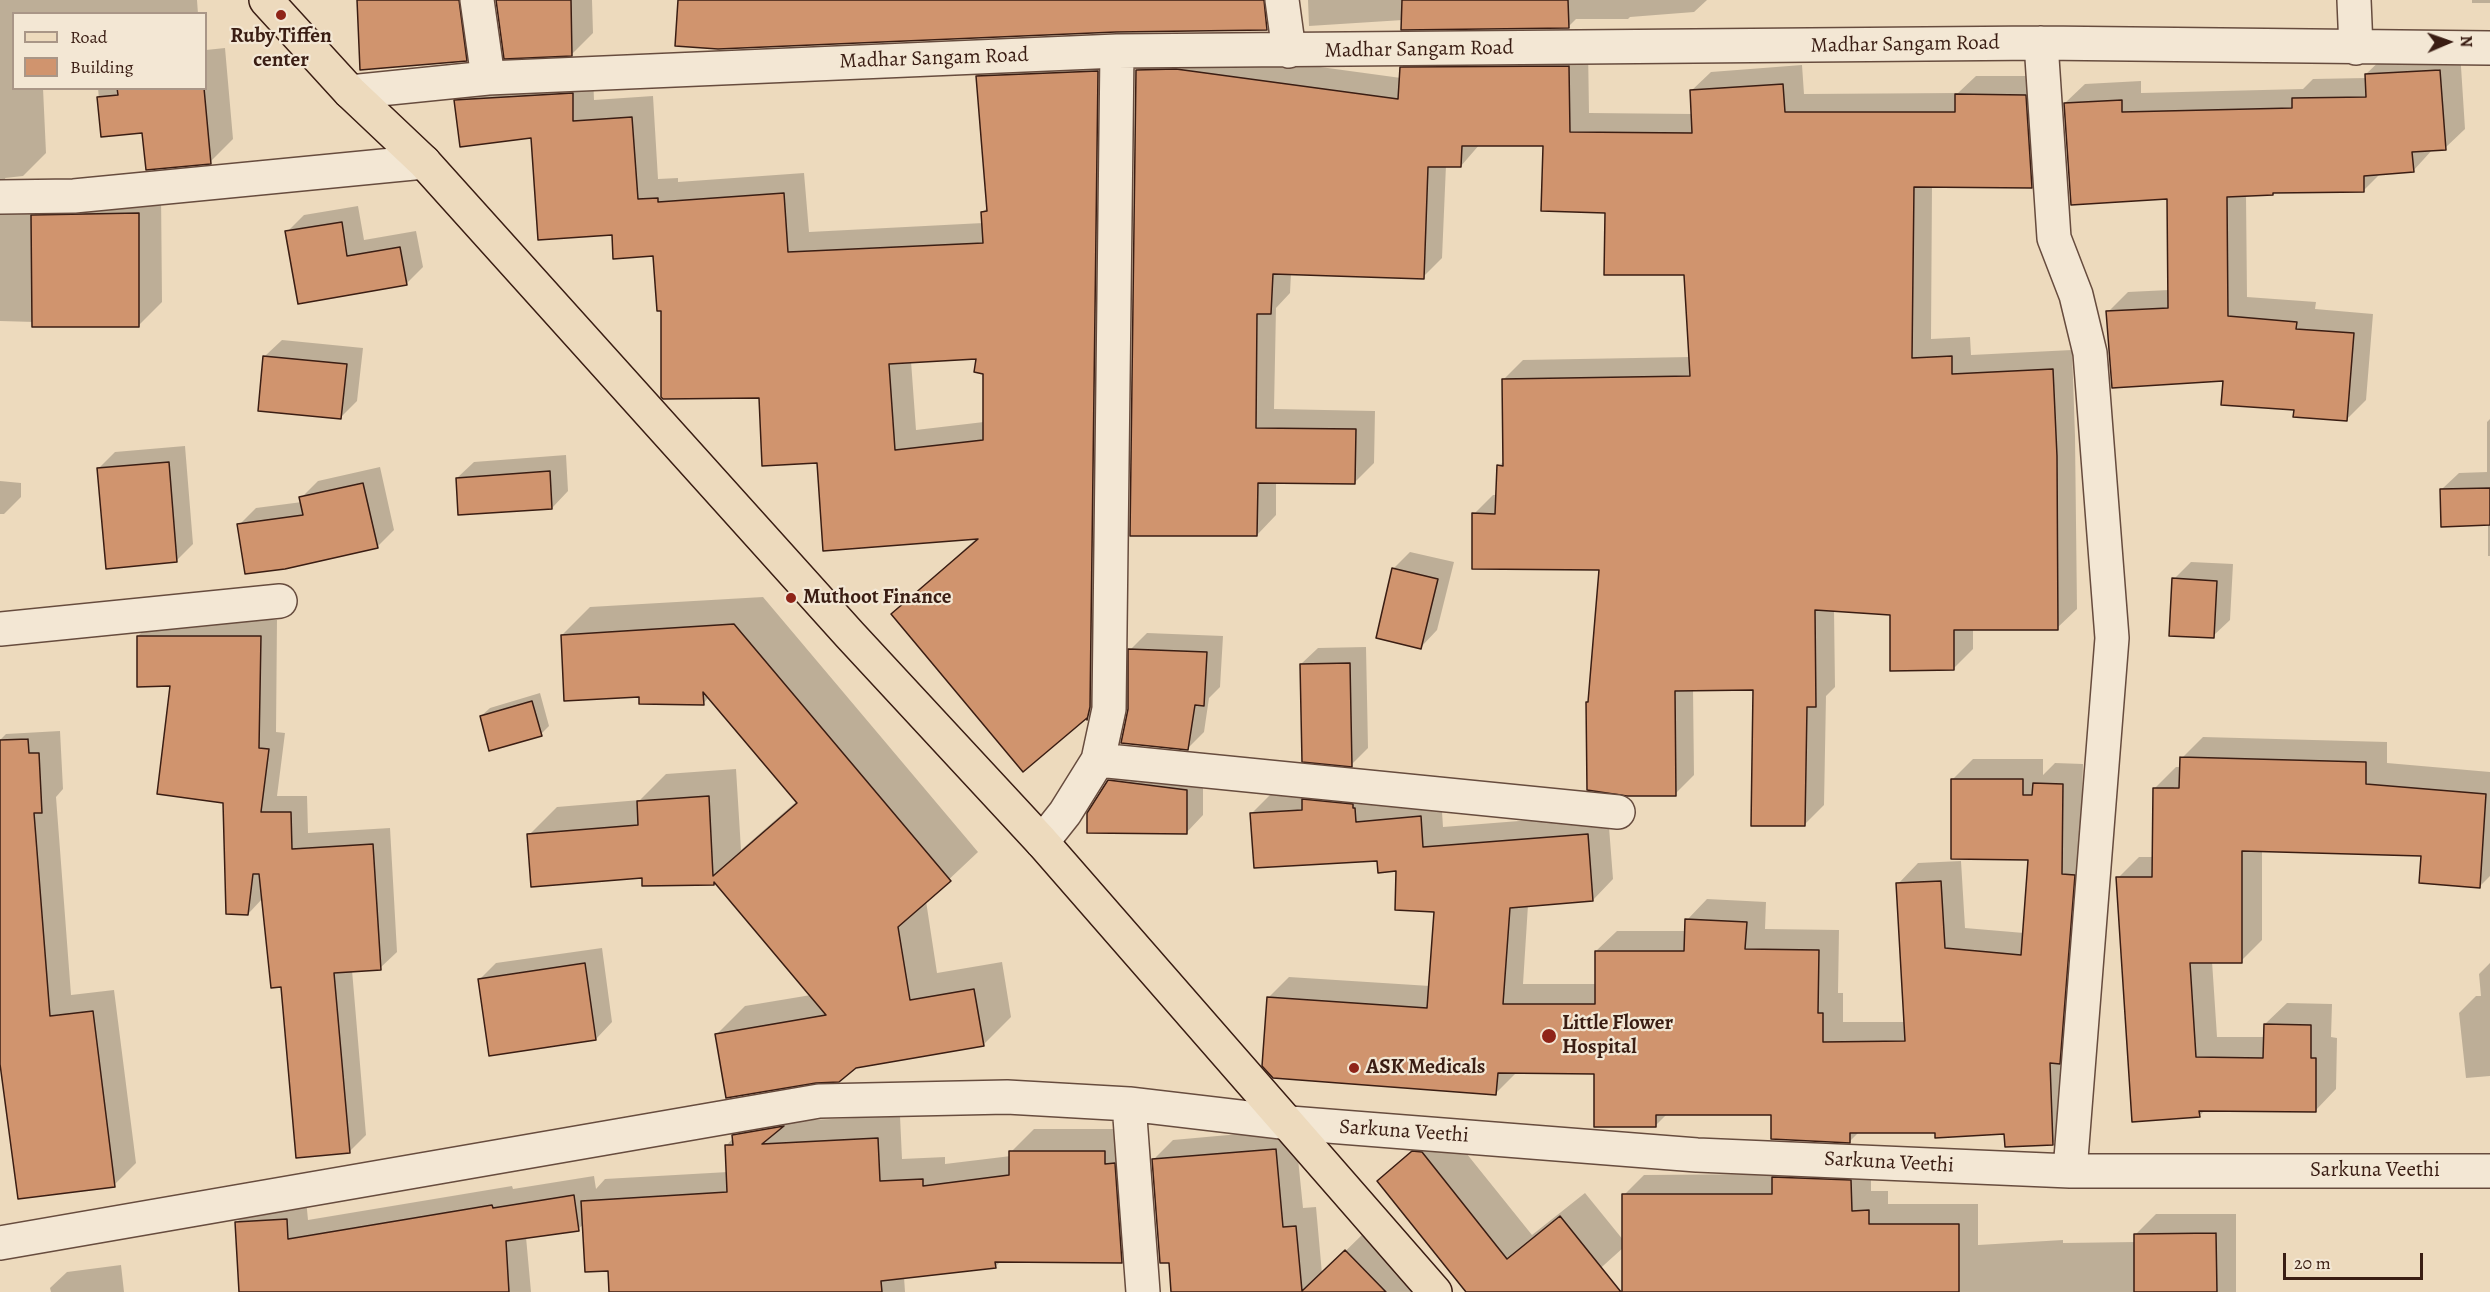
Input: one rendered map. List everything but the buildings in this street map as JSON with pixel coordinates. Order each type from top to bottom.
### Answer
[{"type":"main road","points":[[266,0],[350,92],[424,162],[842,626],[1042,842],[1290,1123],[1435,1292]]},
{"type":"street","points":[[477,0],[488,78]]},
{"type":"street","points":[[1282,0],[1289,51]]},
{"type":"street","points":[[2354,0],[2356,48]]},
{"type":"street","name":"Madhar Sangam Road","points":[[350,92],[488,78],[1117,51],[2041,44],[2490,48]]},
{"type":"street","points":[[2041,44],[2054,238],[2076,295],[2090,353],[2112,638],[2070,1171]]},
{"type":"street","points":[[1042,842],[1065,813],[1098,760],[1108,709],[1117,51]]},
{"type":"street","points":[[0,197],[74,196],[424,162]]},
{"type":"street","points":[[0,629],[280,600]]},
{"type":"street","points":[[1098,760],[1618,812]]},
{"type":"street","name":"Sarkuna Veethi","points":[[0,1243],[819,1101],[1007,1097],[1129,1104],[1290,1123],[1697,1155],[2070,1171],[2490,1172]]},
{"type":"street","points":[[1129,1104],[1143,1292]]},
{"type":"place","name":"Ruby Tiffen center","points":[[281,15]]},
{"type":"place","name":"Muthoot Finance","points":[[791,598]]},
{"type":"place","name":"Little Flower Hospital","points":[[1549,1036]]},
{"type":"place","name":"ASK Medicals","points":[[1354,1068]]}]
